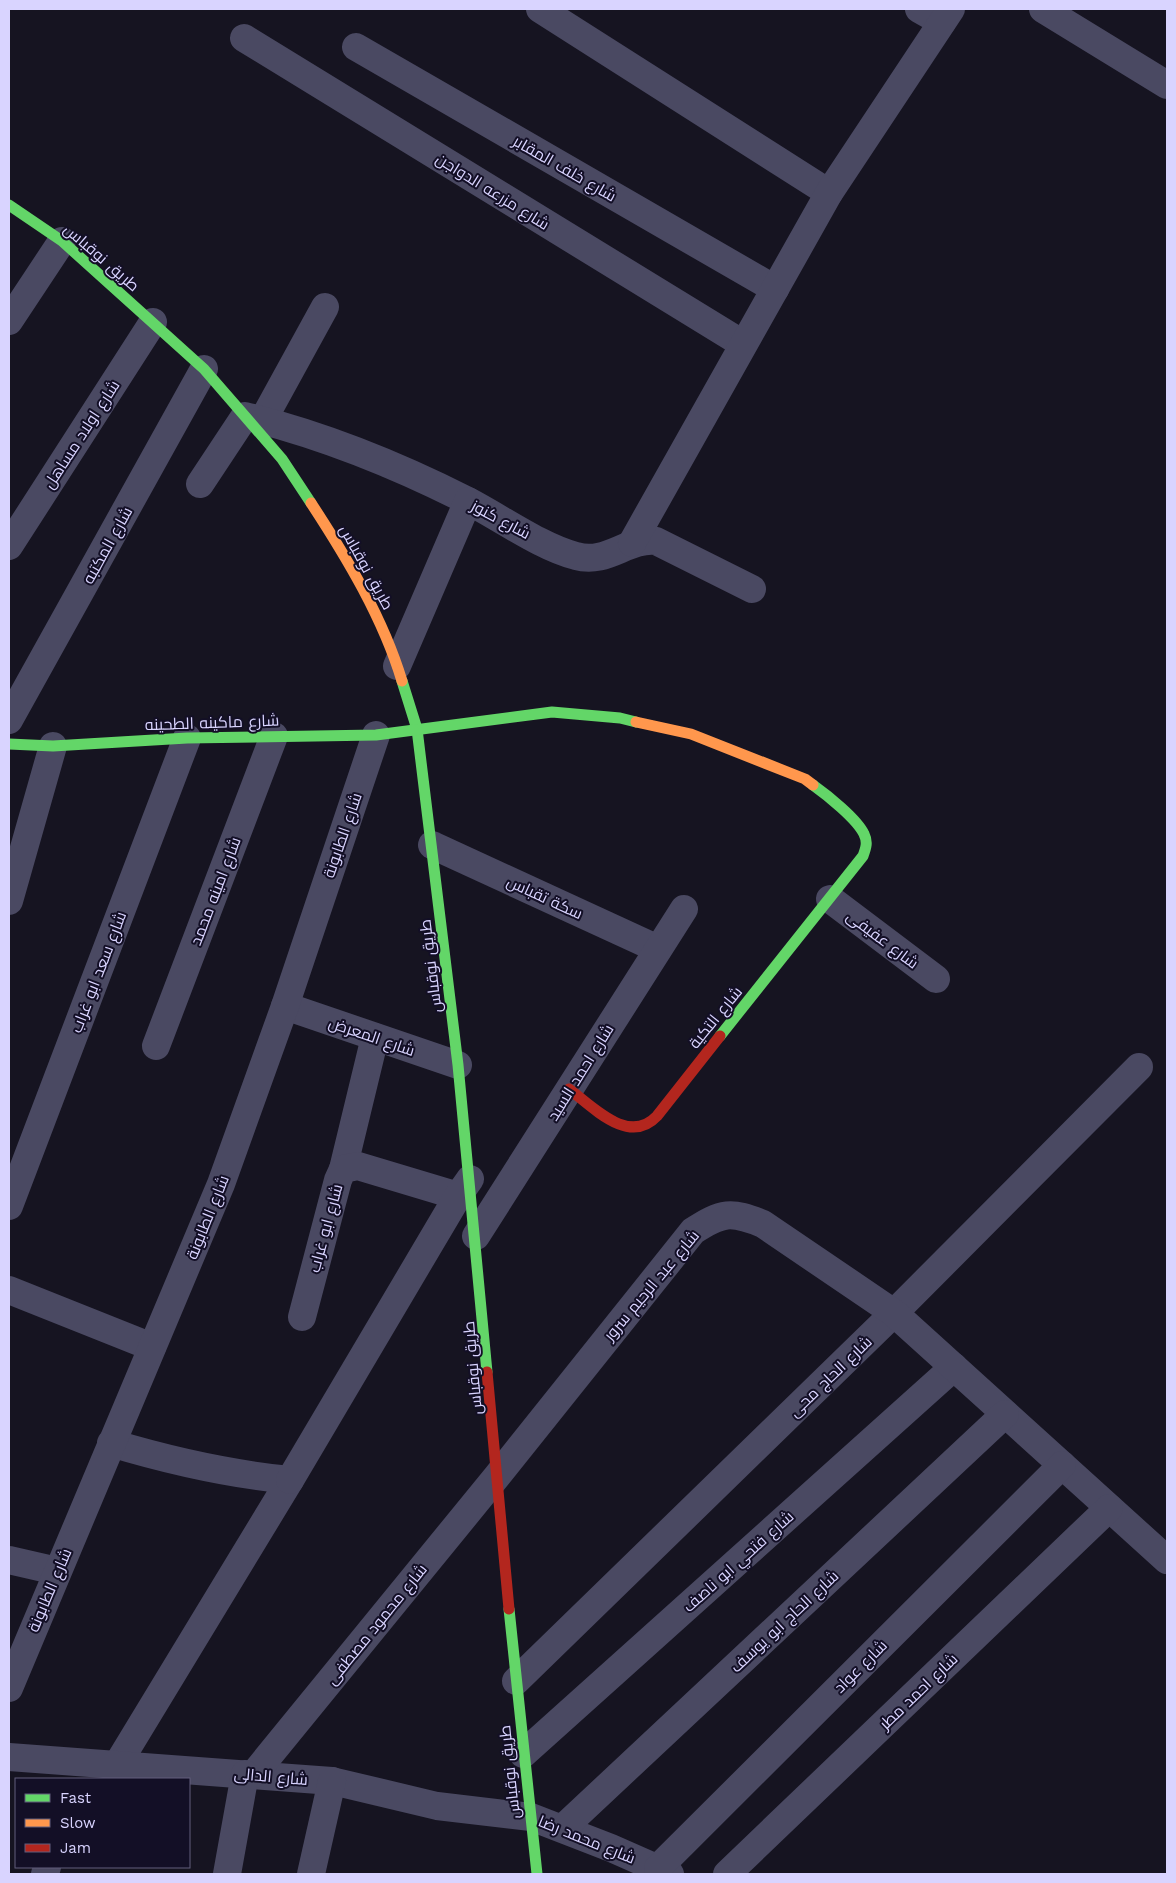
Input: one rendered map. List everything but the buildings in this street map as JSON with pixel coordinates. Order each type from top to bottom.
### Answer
[{"type":"street","points":[[540,9],[830,193]]},
{"type":"street","points":[[632,543],[742,344],[830,193],[946,15],[919,9]]},
{"type":"street","points":[[1043,9],[1167,85]]},
{"type":"street","name":"شارع مزرعه الدواجن","points":[[244,38],[742,344]]},
{"type":"street","name":"شارع خلف المقابر","points":[[356,47],[775,289]]},
{"type":"street","name":"طريق نوقباس","points":[[9,205],[62,241],[204,369],[254,418],[330,532],[368,599],[392,648],[417,729],[432,845],[458,1065],[464,1188],[476,1236],[516,1681],[537,1874]]},
{"type":"street","points":[[9,321],[62,241]]},
{"type":"street","points":[[200,484],[254,418],[325,307]]},
{"type":"street","name":"شارع اولاد مساهل","points":[[9,546],[153,322]]},
{"type":"street","name":"شارع المكتبه","points":[[9,720],[204,369]]},
{"type":"street","name":"شارع كنوز","points":[[254,418],[294,428],[374,458],[468,501],[559,550],[577,556],[603,557],[622,550],[632,543],[644,540],[663,544],[752,589]]},
{"type":"street","points":[[397,666],[468,501]]},
{"type":"street","name":"شارع ماكينه الطحينه","points":[[9,744],[53,746],[187,738],[376,735],[552,712],[620,718],[691,734],[805,779],[834,800],[864,833],[867,846],[863,856]]},
{"type":"street","name":"شارع الطابونة","points":[[9,1688],[221,1184],[285,1006],[376,735]]},
{"type":"street","name":"شارع امينه محمد","points":[[156,1046],[274,736]]},
{"type":"street","name":"شارع سعد ابو غراب","points":[[9,1206],[187,738]]},
{"type":"street","points":[[9,901],[53,746]]},
{"type":"street","name":"سكة تقباس","points":[[432,845],[658,949]]},
{"type":"street","name":"شارع التكية","points":[[569,1089],[616,1124],[628,1128],[646,1126],[657,1116],[863,856]]},
{"type":"street","name":"شارع عفيفى","points":[[830,899],[936,979]]},
{"type":"street","name":"شارع احمد السيد","points":[[476,1236],[684,908]]},
{"type":"street","name":"شارع المعرض","points":[[285,1006],[458,1065]]},
{"type":"street","points":[[343,1169],[375,1037]]},
{"type":"street","name":"شارع الحاج محى","points":[[516,1681],[894,1313],[1139,1067]]},
{"type":"street","name":"شارع ابو غراب","points":[[302,1317],[343,1169],[358,1166],[464,1188]]},
{"type":"street","points":[[117,1765],[464,1188]]},
{"type":"street","name":"شارع عبد الرحيم سرور","points":[[498,1475],[693,1231],[714,1217],[740,1214],[763,1224],[894,1313]]},
{"type":"street","points":[[9,1290],[152,1347]]},
{"type":"street","points":[[894,1313],[1167,1560]]},
{"type":"street","name":"شارع فتحي ابو ناصف","points":[[523,1754],[954,1367]]},
{"type":"street","name":"شارع الحاج ابو يوسف","points":[[563,1828],[1005,1414]]},
{"type":"street","points":[[111,1443],[239,1475],[290,1480]]},
{"type":"street","name":"شارع عواد","points":[[664,1871],[1062,1465]]},
{"type":"street","name":"شارع محمود مصطفى","points":[[250,1774],[498,1475]]},
{"type":"street","name":"شارع احمد مطر","points":[[728,1874],[1109,1508]]},
{"type":"street","points":[[9,1560],[57,1571]]},
{"type":"street","name":"شارع الدالى","points":[[9,1757],[74,1770],[117,1765],[332,1781],[437,1806],[531,1817]]},
{"type":"street","points":[[227,1874],[250,1774]]},
{"type":"street","points":[[311,1874],[332,1781]]},
{"type":"street","name":"شارع محمد رضا","points":[[531,1817],[563,1828],[664,1871]]},
{"type":"traffic: fast","points":[[9,205],[62,241],[204,369],[282,459],[311,503]]},
{"type":"traffic: fast","points":[[402,681],[417,729],[458,1065],[487,1372]]},
{"type":"traffic: fast","points":[[9,744],[53,746],[187,738],[376,735],[552,712],[620,718],[636,722]]},
{"type":"traffic: fast","points":[[720,1036],[863,856],[866,848],[865,837],[855,821],[813,785]]},
{"type":"traffic: fast","points":[[509,1609],[537,1874]]},
{"type":"traffic: slow","points":[[311,503],[363,589],[385,634],[402,681]]},
{"type":"traffic: slow","points":[[636,722],[691,734],[805,779],[813,785]]},
{"type":"traffic: jam","points":[[569,1089],[612,1120],[623,1125],[635,1127],[646,1124],[657,1116],[720,1036]]},
{"type":"traffic: jam","points":[[487,1372],[509,1609]]}]
